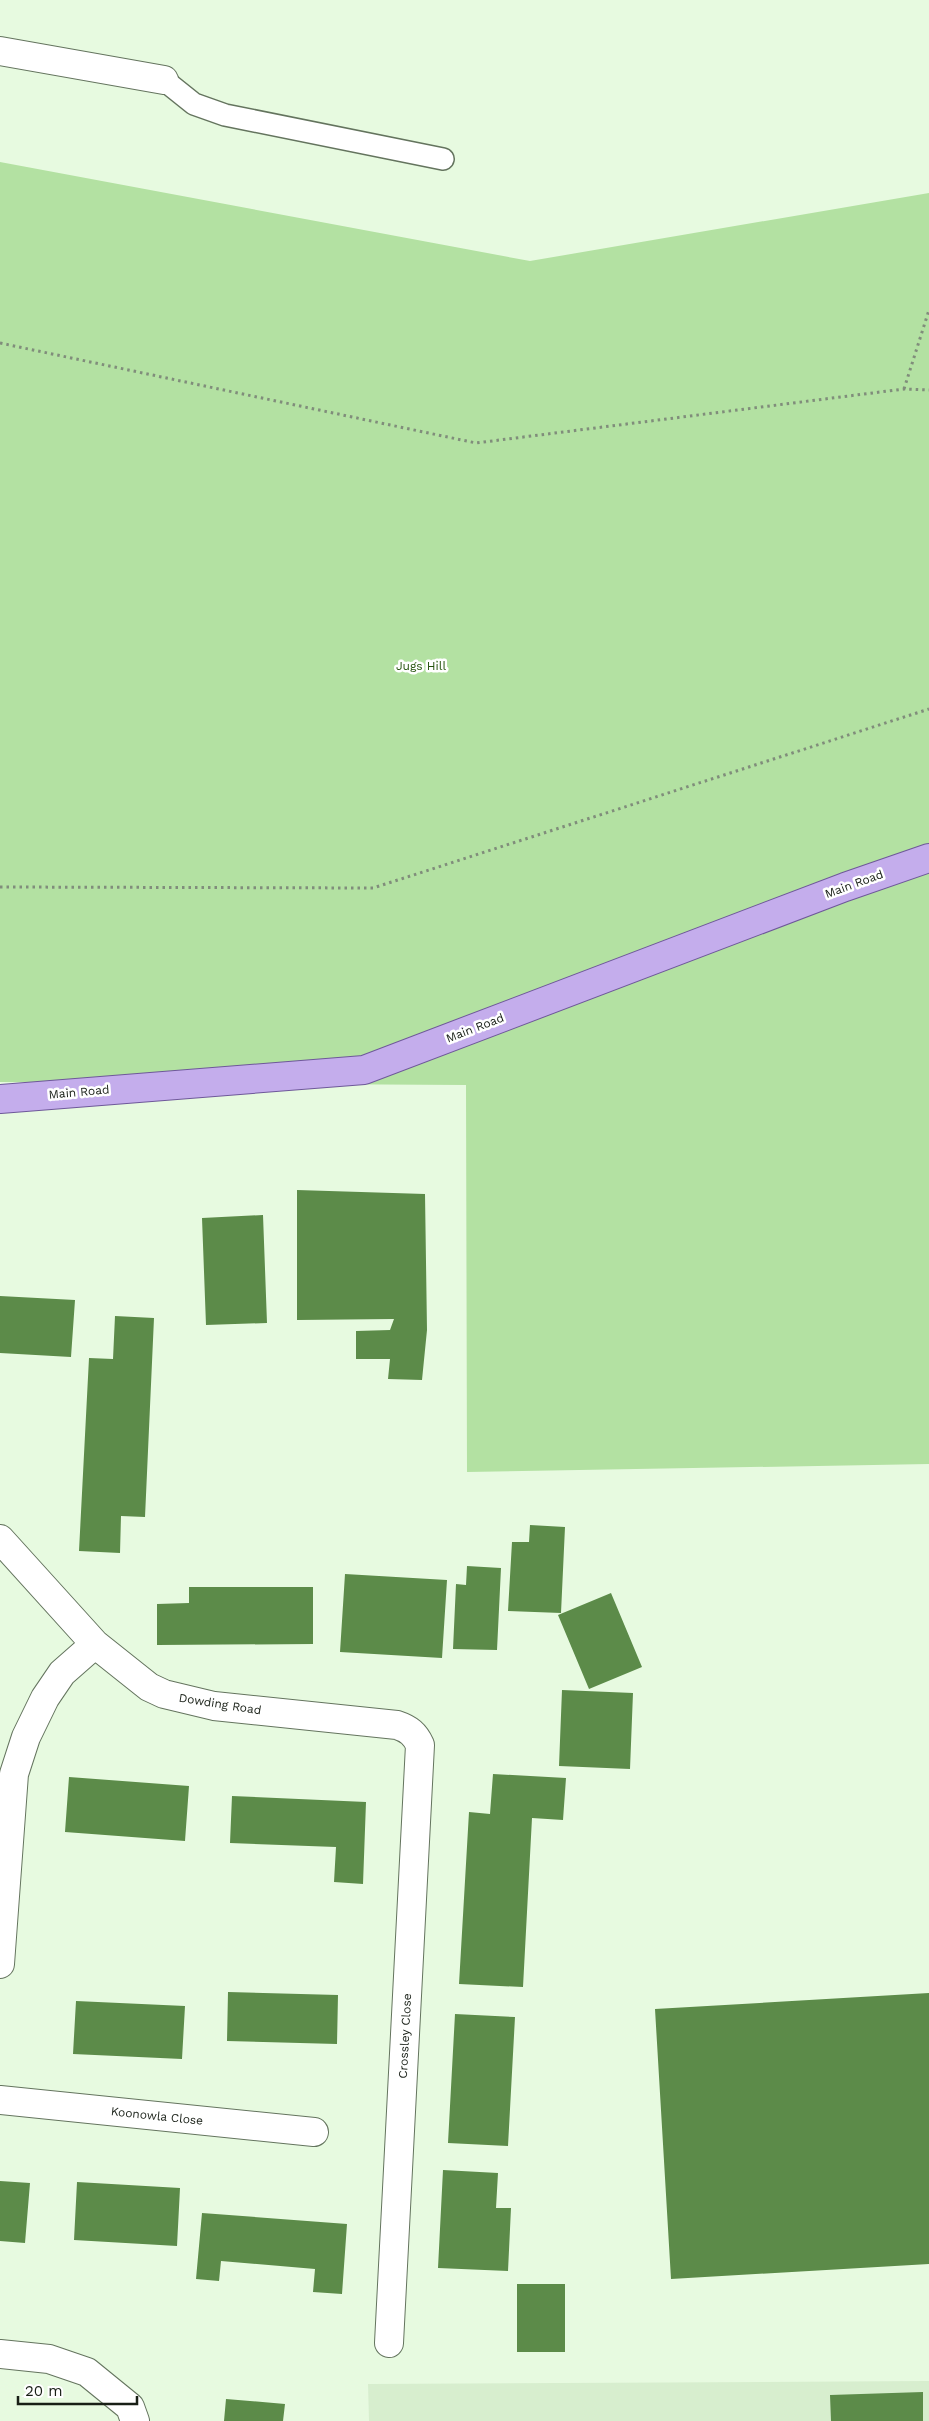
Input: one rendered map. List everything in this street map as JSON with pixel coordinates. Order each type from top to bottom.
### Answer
[{"type":"main road","name":"Main Road","points":[[0,1099],[364,1070],[844,887],[929,858]]},
{"type":"street","points":[[0,51],[164,80]]},
{"type":"street","name":"Dowding Road","points":[[0,1539],[94,1644],[149,1687],[180,1699],[214,1706],[397,1725],[411,1731]]},
{"type":"street","points":[[0,1964],[14,1774],[26,1737],[45,1698],[62,1673],[94,1644]]},
{"type":"street","name":"Crossley Close","points":[[389,2343],[420,1746],[411,1731]]},
{"type":"street","name":"Koonowla Close","points":[[0,2100],[314,2132]]},
{"type":"street","points":[[0,2354],[49,2359],[88,2372],[130,2407],[135,2421]]},
{"type":"lane","points":[[164,80],[194,104],[225,115],[443,159]]},
{"type":"path","points":[[904,389],[929,310]]},
{"type":"path","points":[[0,343],[476,443],[904,389],[929,390]]},
{"type":"path","points":[[0,887],[372,888],[929,709]]},
{"type":"shaded area","points":[[929,2381],[929,2421],[369,2421],[368,2384]]},
{"type":"green space","name":"Jugs Hill","points":[[0,162],[530,261],[929,193],[929,1464],[467,1472],[466,1085],[0,1082]]},
{"type":"building","points":[[297,1190],[425,1194],[427,1330],[422,1380],[388,1379],[390,1359],[356,1359],[356,1331],[390,1330],[394,1319],[297,1320]]},
{"type":"building","points":[[263,1215],[267,1323],[206,1325],[202,1218]]},
{"type":"building","points":[[0,1296],[75,1300],[71,1357],[0,1353]]},
{"type":"building","points":[[115,1316],[154,1318],[145,1517],[121,1516],[120,1553],[79,1551],[89,1358],[113,1359]]},
{"type":"building","points":[[530,1525],[565,1527],[561,1613],[508,1611],[512,1542],[529,1542]]},
{"type":"building","points":[[467,1566],[501,1568],[497,1650],[453,1649],[456,1584],[466,1585]]},
{"type":"building","points":[[345,1574],[447,1580],[442,1658],[340,1652]]},
{"type":"building","points":[[189,1587],[313,1587],[313,1644],[157,1645],[157,1604],[189,1603]]},
{"type":"building","points":[[611,1593],[642,1667],[589,1689],[558,1615]]},
{"type":"building","points":[[562,1690],[633,1693],[630,1769],[559,1766]]},
{"type":"building","points":[[493,1774],[566,1778],[563,1820],[532,1818],[523,1987],[459,1984],[469,1812],[490,1814]]},
{"type":"building","points":[[69,1777],[189,1786],[185,1841],[65,1832]]},
{"type":"building","points":[[232,1796],[366,1802],[363,1884],[334,1882],[336,1847],[230,1843]]},
{"type":"building","points":[[228,1992],[338,1995],[337,2044],[227,2041]]},
{"type":"building","points":[[929,1993],[929,2264],[671,2279],[655,2009]]},
{"type":"building","points":[[76,2001],[185,2006],[182,2059],[73,2054]]},
{"type":"building","points":[[455,2014],[515,2017],[508,2146],[448,2143]]},
{"type":"building","points":[[443,2170],[498,2173],[496,2208],[511,2208],[508,2271],[438,2268]]},
{"type":"building","points":[[0,2181],[30,2183],[25,2243],[0,2241]]},
{"type":"building","points":[[77,2182],[180,2188],[177,2246],[74,2240]]},
{"type":"building","points":[[202,2213],[347,2224],[342,2294],[313,2292],[315,2269],[221,2261],[219,2281],[196,2279]]},
{"type":"building","points":[[517,2284],[565,2284],[565,2352],[517,2352]]},
{"type":"building","points":[[923,2392],[923,2421],[831,2421],[830,2395]]},
{"type":"building","points":[[226,2399],[285,2404],[283,2421],[224,2421]]}]
